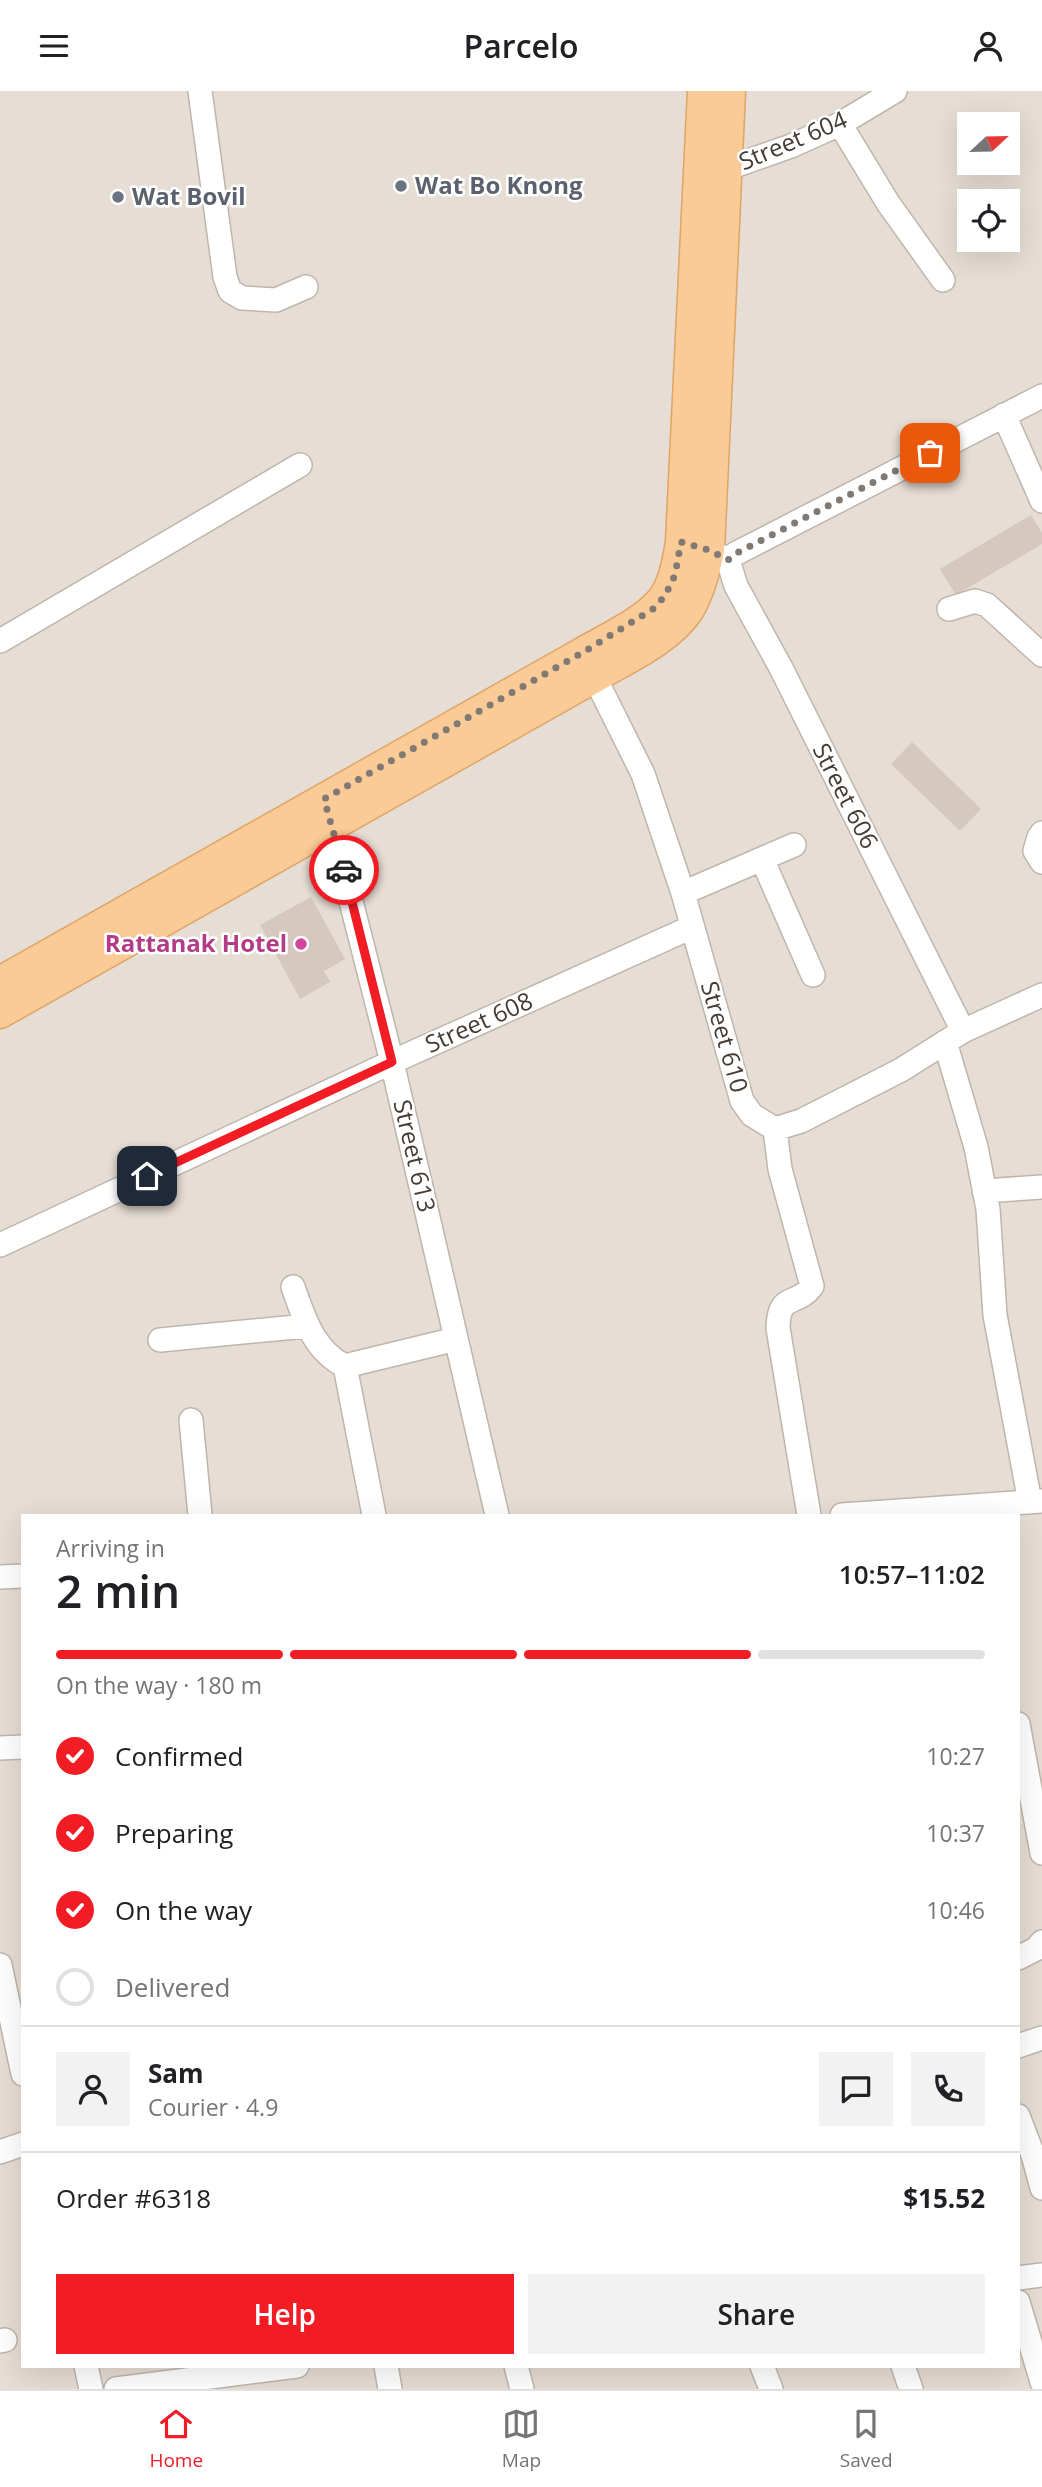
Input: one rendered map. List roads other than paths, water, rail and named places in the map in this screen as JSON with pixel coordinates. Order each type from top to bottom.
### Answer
[{"type":"main road","points":[[703,91],[706,551]]},
{"type":"main road","points":[[0,1013],[328,812],[588,665],[659,603],[675,575],[706,551],[730,91]]},
{"type":"main road","points":[[0,982],[328,812]]},
{"type":"street","points":[[200,91],[225,277],[230,291],[242,298],[276,300],[306,287]]},
{"type":"street","name":"Street 604","points":[[726,169],[791,146],[840,124],[895,91]]},
{"type":"street","points":[[840,124],[888,203],[943,280]]},
{"type":"street","points":[[706,551],[735,554],[1042,396]]},
{"type":"street","points":[[1004,415],[1042,501]]},
{"type":"street","points":[[0,641],[300,465]]},
{"type":"street","name":"Street 606","points":[[706,551],[736,586],[781,669],[954,1037],[988,1209],[995,1315],[1036,1501]]},
{"type":"street","points":[[949,609],[975,601],[987,605],[1042,655]]},
{"type":"street","name":"Street 610","points":[[588,665],[643,773],[683,893],[742,1101],[752,1115],[775,1129]]},
{"type":"street","name":"Street 613","points":[[328,812],[392,1062],[497,1514]]},
{"type":"street","points":[[1042,833],[1035,852],[1042,862]]},
{"type":"street","points":[[683,893],[794,845]]},
{"type":"street","points":[[762,859],[813,975]]},
{"type":"street","name":"Street 608","points":[[0,1245],[392,1062],[692,927]]},
{"type":"street","points":[[809,1514],[778,1328],[778,1312],[784,1303],[807,1292],[812,1286],[780,1169],[775,1129],[801,1121],[901,1070],[954,1037],[1042,995]]},
{"type":"street","points":[[984,1191],[1042,1187]]},
{"type":"street","points":[[293,1287],[306,1326],[331,1359],[345,1366],[456,1339]]},
{"type":"street","points":[[160,1340],[306,1326]]},
{"type":"street","points":[[345,1366],[374,1514]]},
{"type":"street","points":[[191,1420],[200,1514]]},
{"type":"street","points":[[873,1514],[998,1510],[1036,1501]]},
{"type":"street","points":[[0,1577],[21,1576]]},
{"type":"street","points":[[1020,1735],[1042,1853]]},
{"type":"street","points":[[0,1748],[21,1747]]},
{"type":"street","points":[[1020,1957],[1036,1949],[1042,1942]]},
{"type":"street","points":[[0,1965],[21,2065]]},
{"type":"street","points":[[1020,2045],[1042,2038]]},
{"type":"street","points":[[1020,2121],[1042,2188]]},
{"type":"street","points":[[0,2152],[21,2145]]},
{"type":"street","points":[[1020,2278],[1042,2275]]},
{"type":"street","points":[[1020,2309],[1042,2382]]},
{"type":"street","points":[[86,2368],[91,2389]]},
{"type":"street","points":[[116,2389],[281,2368]]},
{"type":"street","points":[[387,2368],[390,2389]]},
{"type":"street","points":[[517,2368],[522,2389]]},
{"type":"street","points":[[763,2368],[771,2389]]},
{"type":"street","points":[[904,2368],[911,2389]]},
{"type":"place","name":"Wat Bo Knong","points":[[401,186]]},
{"type":"place","name":"Wat Bovil","points":[[118,197]]},
{"type":"place","name":"Rattanak Hotel","points":[[301,944]]}]
